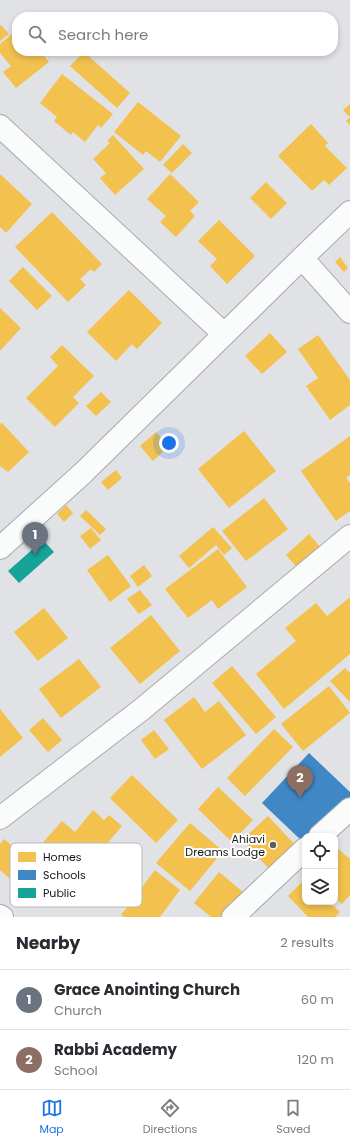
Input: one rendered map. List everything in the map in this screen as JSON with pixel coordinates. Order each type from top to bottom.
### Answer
[{"type":"street","points":[[0,126],[224,334]]},
{"type":"street","points":[[0,548],[83,473],[350,212]]},
{"type":"street","points":[[302,258],[350,312]]},
{"type":"street","points":[[0,818],[141,710],[350,536]]},
{"type":"street","points":[[323,833],[350,808]]},
{"type":"street","points":[[233,917],[302,852]]},
{"type":"building: Homes","points":[[1,25],[9,34],[0,41],[0,26]]},
{"type":"building: Homes","points":[[12,34],[12,56],[44,56],[49,62],[16,88],[3,72],[11,66],[0,53],[0,44]]},
{"type":"building: Homes","points":[[80,56],[88,56],[130,93],[117,108],[70,66]]},
{"type":"building: Homes","points":[[62,74],[113,114],[101,128],[98,125],[85,142],[73,132],[71,135],[54,121],[57,117],[40,103]]},
{"type":"building: Homes","points":[[138,102],[181,136],[160,162],[146,151],[143,155],[114,132]]},
{"type":"building: Homes","points":[[350,104],[350,117],[343,110]]},
{"type":"building: Homes","points":[[350,117],[350,125],[346,121]]},
{"type":"building: Homes","points":[[311,124],[328,143],[325,146],[347,168],[329,185],[324,180],[312,191],[278,156]]},
{"type":"building: Homes","points":[[113,135],[144,169],[115,195],[100,178],[106,173],[93,159],[110,143],[107,141]]},
{"type":"building: Homes","points":[[183,144],[192,153],[172,173],[163,165]]},
{"type":"building: Homes","points":[[0,174],[32,204],[6,233],[0,227]]},
{"type":"building: Homes","points":[[170,174],[199,202],[190,211],[195,216],[176,237],[160,222],[166,216],[147,199]]},
{"type":"building: Homes","points":[[266,182],[287,203],[271,219],[250,198]]},
{"type":"building: Homes","points":[[52,212],[102,264],[94,272],[91,269],[80,279],[86,285],[68,302],[15,247]]},
{"type":"building: Homes","points":[[219,220],[255,256],[227,284],[210,266],[217,259],[198,241]]},
{"type":"building: Homes","points":[[340,257],[348,268],[344,272],[335,262]]},
{"type":"building: Homes","points":[[23,267],[52,296],[37,310],[9,281]]},
{"type":"building: Homes","points":[[129,290],[162,323],[137,349],[132,344],[116,361],[87,332]]},
{"type":"building: Homes","points":[[0,308],[21,328],[0,351]]},
{"type":"building: Homes","points":[[270,333],[287,352],[262,374],[245,356]]},
{"type":"building: Homes","points":[[318,335],[350,380],[350,405],[330,420],[306,386],[318,378],[298,349]]},
{"type":"building: Homes","points":[[62,345],[94,376],[73,397],[79,403],[55,427],[26,398],[58,366],[50,357]]},
{"type":"building: Homes","points":[[101,392],[111,402],[96,416],[86,406]]},
{"type":"building: Homes","points":[[2,423],[29,452],[8,472],[0,466],[0,424]]},
{"type":"building: Homes","points":[[244,431],[276,471],[229,508],[198,469]]},
{"type":"building: Homes","points":[[156,432],[169,446],[153,461],[140,446]]},
{"type":"building: Homes","points":[[350,436],[350,475],[346,478],[350,483],[350,511],[336,521],[301,471]]},
{"type":"building: Homes","points":[[116,470],[122,478],[108,490],[101,482]]},
{"type":"building: Homes","points":[[264,498],[288,529],[246,561],[222,531]]},
{"type":"building: Homes","points":[[66,505],[73,513],[64,522],[57,514]]},
{"type":"building: Homes","points":[[86,510],[106,529],[100,535],[80,516]]},
{"type":"building: Homes","points":[[213,527],[232,548],[224,555],[216,545],[189,568],[179,556]]},
{"type":"building: Homes","points":[[91,528],[101,540],[90,549],[80,536]]},
{"type":"building: Homes","points":[[309,534],[323,550],[300,571],[286,555]]},
{"type":"building: Homes","points":[[218,549],[247,587],[218,609],[212,600],[188,618],[165,589]]},
{"type":"building: Homes","points":[[108,555],[131,586],[110,602],[87,570]]},
{"type":"building: Homes","points":[[144,565],[152,576],[138,587],[130,576]]},
{"type":"building: Homes","points":[[140,590],[152,605],[139,614],[127,599]]},
{"type":"building: Homes","points":[[350,597],[350,654],[284,709],[256,674],[296,641],[285,628],[316,603],[327,616]]},
{"type":"building: Homes","points":[[44,608],[68,638],[38,661],[14,632]]},
{"type":"building: Homes","points":[[151,615],[180,651],[140,684],[110,648]]},
{"type":"building: Homes","points":[[79,659],[101,687],[61,718],[39,689]]},
{"type":"building: Homes","points":[[232,666],[276,717],[256,734],[212,683]]},
{"type":"building: Homes","points":[[345,668],[350,673],[350,702],[330,681]]},
{"type":"building: Homes","points":[[329,686],[350,713],[303,751],[281,724]]},
{"type":"building: Homes","points":[[194,697],[205,712],[219,701],[246,735],[202,769],[164,720]]},
{"type":"building: Homes","points":[[0,709],[23,738],[0,757]]},
{"type":"building: Homes","points":[[43,718],[62,740],[48,752],[29,730]]},
{"type":"building: Homes","points":[[274,729],[293,747],[245,796],[227,778]]},
{"type":"building: Homes","points":[[154,730],[169,749],[155,759],[141,740]]},
{"type":"building: Homes","points":[[132,775],[178,820],[156,843],[110,798]]},
{"type":"building: Homes","points":[[218,787],[253,820],[232,842],[198,809]]},
{"type":"building: Homes","points":[[93,810],[104,820],[109,815],[122,826],[108,843],[42,843],[62,821],[75,832]]},
{"type":"building: Homes","points":[[268,816],[297,847],[271,871],[242,840]]},
{"type":"building: Homes","points":[[190,823],[223,851],[190,891],[156,863]]},
{"type":"building: Homes","points":[[4,839],[10,844],[10,879],[0,870],[0,844]]},
{"type":"building: Homes","points":[[338,849],[350,859],[350,895],[342,904],[338,901]]},
{"type":"building: Homes","points":[[155,870],[180,890],[160,917],[124,917],[121,915],[127,907],[142,907],[142,887]]},
{"type":"building: Homes","points":[[219,872],[243,892],[222,917],[211,917],[194,903]]},
{"type":"building: Homes","points":[[302,882],[302,905],[332,905],[340,912],[335,917],[308,917],[288,896]]},
{"type":"building: Schools","points":[[309,753],[350,792],[350,800],[318,833],[302,833],[302,841],[262,803]]},
{"type":"building: Public","points":[[43,540],[54,552],[19,583],[8,571]]},
{"type":"place","name":"Grace Anointing Church","points":[[35,555]]},
{"type":"place","name":"Rabbi Academy","points":[[300,798]]},
{"type":"place","name":"Ahiavi Dreams Lodge","points":[[273,845]]}]
